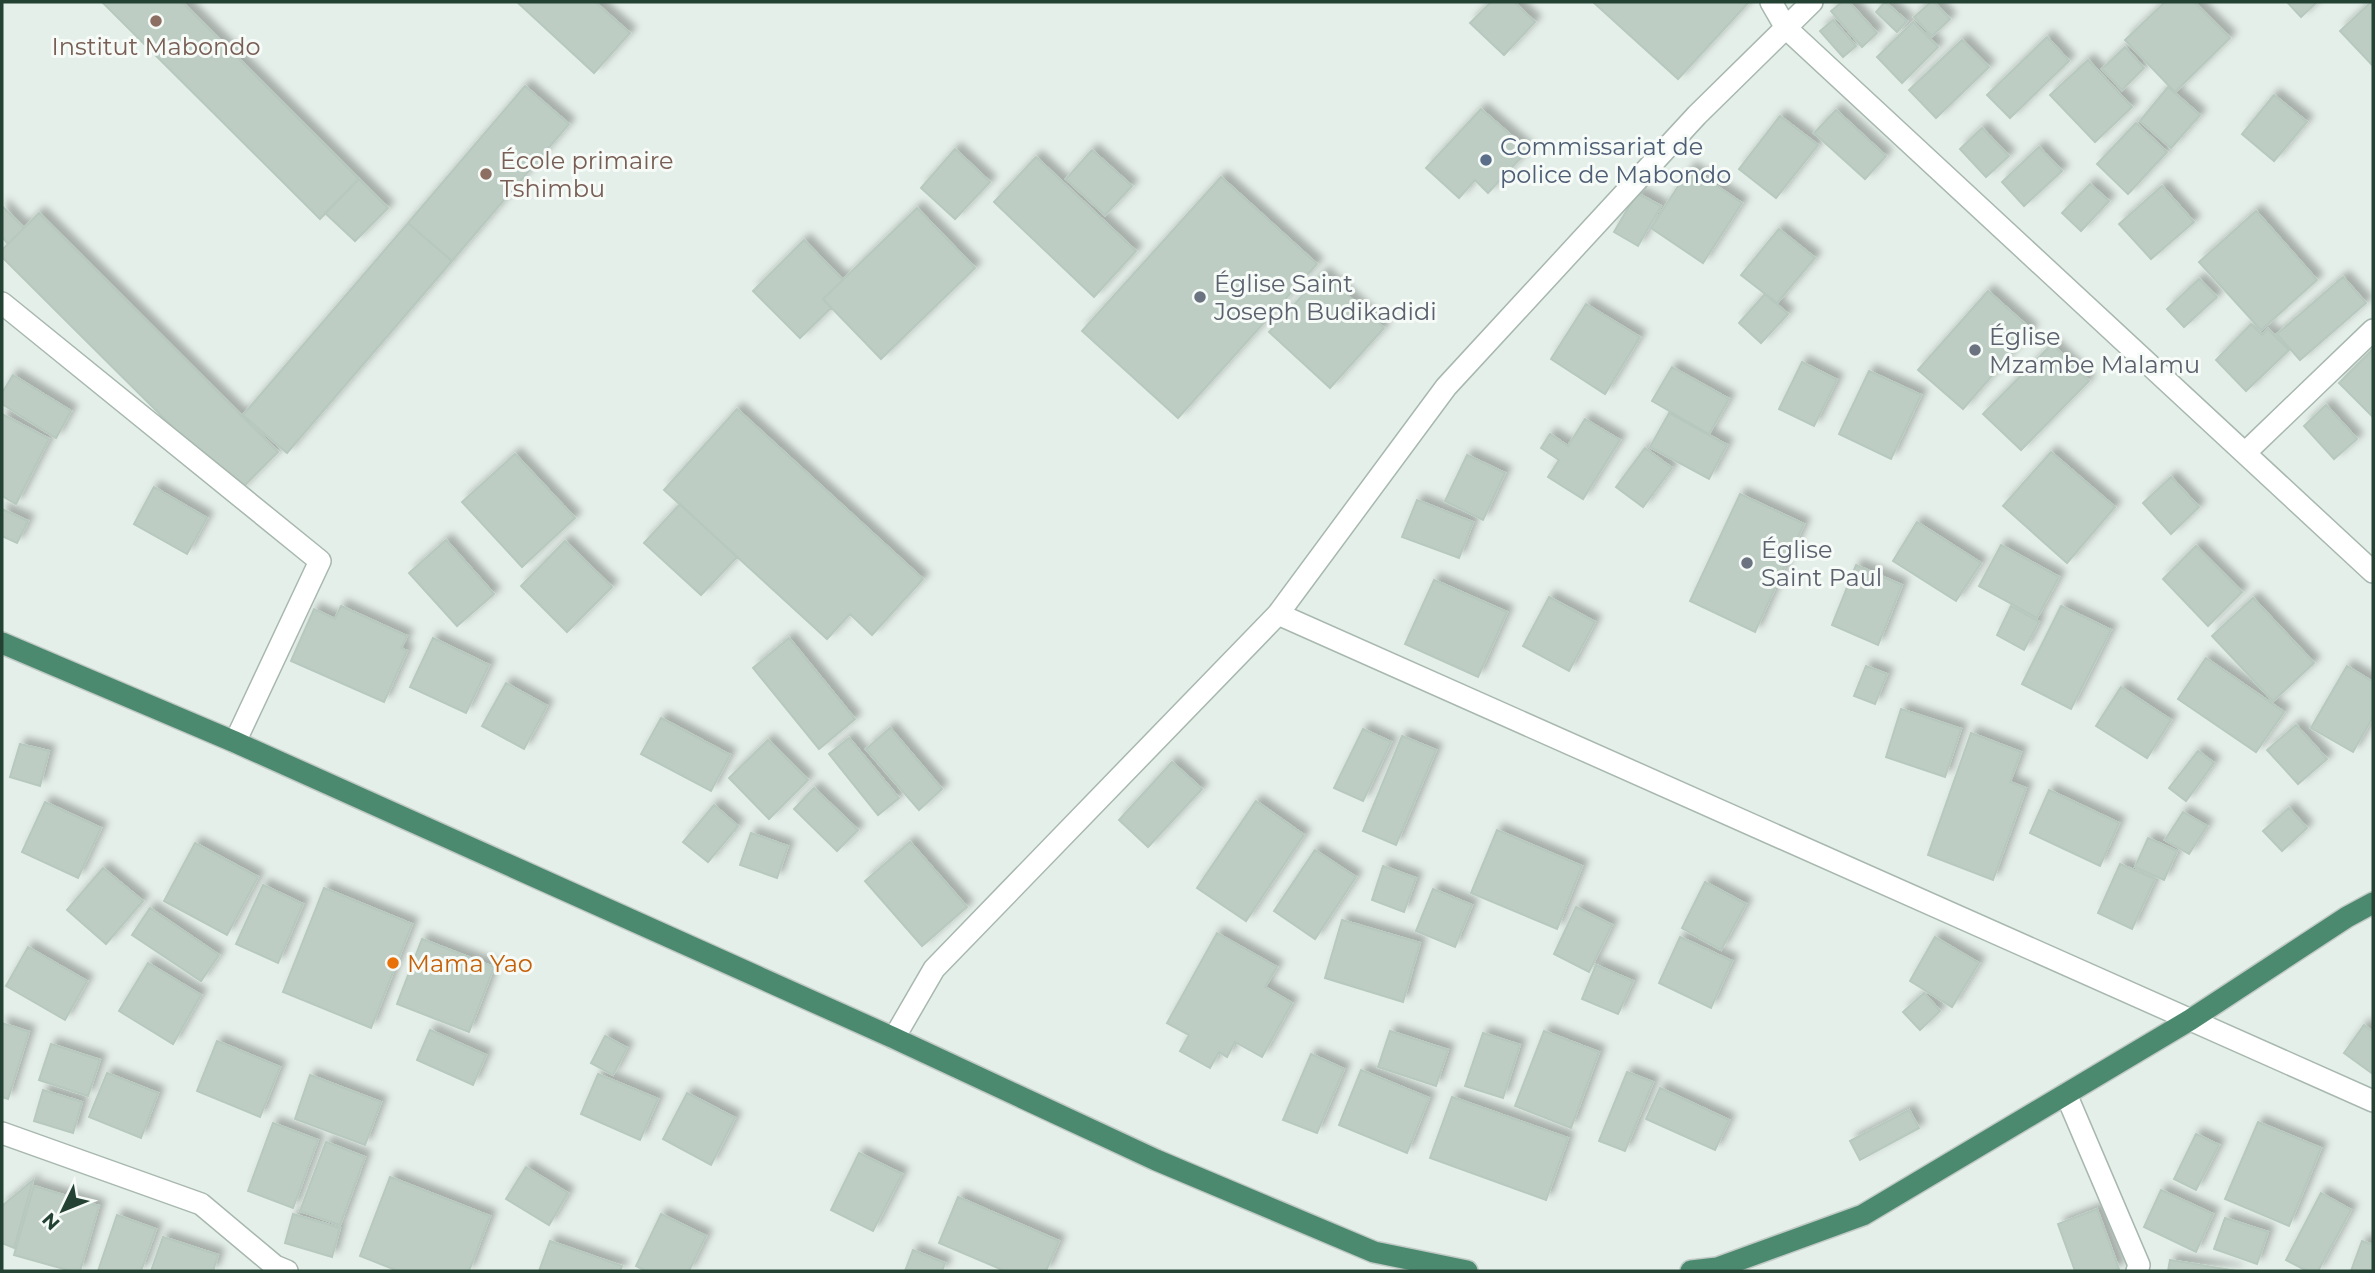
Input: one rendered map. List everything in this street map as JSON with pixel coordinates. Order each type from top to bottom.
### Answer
[{"type":"highway","points":[[2,643],[234,742],[894,1038],[1156,1160],[1374,1252],[1467,1271]]},
{"type":"highway","points":[[1691,1271],[1717,1268],[1863,1215],[2190,1020],[2347,916],[2373,903]]},
{"type":"street","points":[[1771,2],[1786,28],[2373,572]]},
{"type":"street","points":[[894,1038],[934,969],[1278,614],[1446,387],[1697,115],[1812,2]]},
{"type":"street","points":[[2,303],[320,561],[234,742]]},
{"type":"street","points":[[2245,453],[2373,330]]},
{"type":"street","points":[[1278,614],[2373,1101]]},
{"type":"street","points":[[2066,1094],[2139,1265],[2137,1271]]},
{"type":"street","points":[[2,1133],[201,1203],[275,1266],[287,1271]]},
{"type":"building","points":[[102,2],[182,2],[359,179],[320,219]]},
{"type":"building","points":[[517,2],[595,2],[630,33],[594,73]]},
{"type":"building","points":[[1491,2],[1514,2],[1535,22],[1504,55],[1470,23]]},
{"type":"building","points":[[1593,2],[1749,2],[1678,79]]},
{"type":"building","points":[[1842,2],[1849,2],[1877,33],[1862,47],[1831,11]]},
{"type":"building","points":[[1885,2],[1907,21],[1897,32],[1876,12]]},
{"type":"building","points":[[1931,2],[1950,19],[1932,36],[1914,17]]},
{"type":"building","points":[[2165,2],[2194,2],[2230,38],[2175,92],[2125,40]]},
{"type":"building","points":[[2287,2],[2317,2],[2301,17]]},
{"type":"building","points":[[2373,2],[2373,66],[2340,31]]},
{"type":"building","points":[[1833,20],[1856,46],[1843,57],[1820,31]]},
{"type":"building","points":[[1913,22],[1938,47],[1902,83],[1877,57]]},
{"type":"building","points":[[2047,37],[2069,61],[2010,118],[1987,95]]},
{"type":"building","points":[[1962,40],[1989,67],[1936,118],[1909,90]]},
{"type":"building","points":[[2125,47],[2144,68],[2122,90],[2102,69]]},
{"type":"building","points":[[2088,60],[2132,107],[2095,142],[2050,95]]},
{"type":"building","points":[[525,86],[569,124],[452,261],[408,223]]},
{"type":"building","points":[[2168,87],[2200,115],[2171,148],[2140,121]]},
{"type":"building","points":[[2274,95],[2307,122],[2274,161],[2242,134]]},
{"type":"building","points":[[1481,109],[1528,150],[1488,193],[1475,180],[1459,198],[1426,168]]},
{"type":"building","points":[[1836,110],[1886,156],[1865,179],[1814,133]]},
{"type":"building","points":[[1780,116],[1818,145],[1776,198],[1739,169]]},
{"type":"building","points":[[2136,123],[2167,152],[2128,194],[2097,164]]},
{"type":"building","points":[[1982,128],[2009,156],[1986,177],[1960,149]]},
{"type":"building","points":[[2039,147],[2062,171],[2024,206],[2002,182]]},
{"type":"building","points":[[955,149],[990,182],[955,219],[921,188]]},
{"type":"building","points":[[1092,150],[1132,186],[1105,215],[1066,179]]},
{"type":"building","points":[[1036,157],[1136,251],[1094,297],[994,202]]},
{"type":"building","points":[[1690,168],[1742,203],[1703,263],[1651,228]]},
{"type":"building","name":"Église Saint Joseph Budikadidi","points":[[1221,177],[1317,264],[1178,418],[1082,331]]},
{"type":"building","points":[[359,179],[388,208],[355,241],[325,213]]},
{"type":"building","points":[[2090,184],[2109,201],[2081,231],[2062,213]]},
{"type":"building","points":[[2162,186],[2194,222],[2151,259],[2119,224]]},
{"type":"building","points":[[1637,193],[1661,206],[1638,246],[1614,232]]},
{"type":"building","points":[[2,206],[24,228],[8,244],[2,237]]},
{"type":"building","points":[[917,208],[975,268],[881,359],[823,299]]},
{"type":"building","points":[[2256,211],[2317,280],[2261,330],[2199,262]]},
{"type":"building","points":[[39,213],[278,452],[238,492],[2,257],[2,250]]},
{"type":"building","points":[[408,223],[452,261],[287,453],[243,415]]},
{"type":"building","points":[[1779,229],[1815,258],[1777,303],[1741,275]]},
{"type":"building","points":[[804,240],[843,280],[823,299],[831,308],[800,338],[753,291]]},
{"type":"building","points":[[1323,273],[1384,328],[1330,388],[1269,332]]},
{"type":"building","points":[[2343,277],[2366,303],[2300,360],[2277,334]]},
{"type":"building","points":[[2199,279],[2217,297],[2184,327],[2167,309]]},
{"type":"building","name":"Église Mzambe Malamu","points":[[1988,291],[2032,330],[1963,409],[1918,370]]},
{"type":"building","points":[[1765,294],[1788,314],[1761,343],[1739,323]]},
{"type":"building","points":[[1586,304],[1640,337],[1605,394],[1551,359]]},
{"type":"building","points":[[2251,324],[2262,335],[2268,329],[2289,350],[2246,391],[2216,360]]},
{"type":"building","points":[[2052,344],[2089,381],[2021,450],[1983,414]]},
{"type":"building","points":[[2373,349],[2373,417],[2339,383]]},
{"type":"building","points":[[1802,362],[1837,380],[1814,426],[1779,409]]},
{"type":"building","points":[[1672,367],[1729,399],[1709,434],[1652,401]]},
{"type":"building","points":[[1869,371],[1921,395],[1891,459],[1839,434]]},
{"type":"building","points":[[13,375],[71,411],[56,438],[2,404],[2,393]]},
{"type":"building","points":[[2326,405],[2357,439],[2334,459],[2304,426]]},
{"type":"building","points":[[737,409],[923,579],[872,635],[850,614],[827,639],[664,490]]},
{"type":"building","points":[[1669,413],[1727,445],[1709,479],[1650,447]]},
{"type":"building","points":[[2,414],[49,439],[16,504],[2,496]]},
{"type":"building","points":[[1585,419],[1620,440],[1583,499],[1548,477],[1559,460],[1541,448],[1550,434],[1568,446]]},
{"type":"building","points":[[1645,448],[1672,468],[1643,507],[1616,487]]},
{"type":"building","points":[[2051,452],[2115,507],[2067,563],[2003,506]]},
{"type":"building","points":[[515,454],[575,518],[522,567],[462,502]]},
{"type":"building","points":[[1467,455],[1505,473],[1483,520],[1445,501]]},
{"type":"building","points":[[2171,477],[2199,507],[2171,534],[2143,503]]},
{"type":"building","points":[[154,487],[207,518],[187,554],[134,524]]},
{"type":"building","name":"Église Saint Paul","points":[[1740,494],[1804,524],[1755,632],[1690,601]]},
{"type":"building","points":[[1417,500],[1473,522],[1459,558],[1402,537]]},
{"type":"building","points":[[680,504],[737,557],[701,595],[644,543]]},
{"type":"building","points":[[2,509],[28,521],[17,543],[2,536]]},
{"type":"building","points":[[1917,522],[1981,563],[1956,601],[1893,561]]},
{"type":"building","points":[[446,540],[494,594],[457,626],[409,573]]},
{"type":"building","points":[[565,541],[612,587],[567,632],[521,586]]},
{"type":"building","points":[[2001,545],[2059,577],[2037,618],[1979,586]]},
{"type":"building","points":[[2196,546],[2242,592],[2208,626],[2163,579]]},
{"type":"building","points":[[1856,565],[1902,585],[1878,645],[1832,625]]},
{"type":"building","points":[[1434,580],[1507,612],[1478,677],[1405,644]]},
{"type":"building","points":[[1549,597],[1595,622],[1569,671],[1523,646]]},
{"type":"building","points":[[2253,598],[2314,663],[2273,701],[2212,636]]},
{"type":"building","points":[[341,606],[407,636],[401,648],[407,651],[384,702],[291,661],[314,609],[335,619]]},
{"type":"building","points":[[2011,606],[2039,622],[2024,650],[1997,635]]},
{"type":"building","points":[[2061,606],[2111,630],[2071,709],[2022,684]]},
{"type":"building","points":[[433,638],[489,665],[466,713],[410,687]]},
{"type":"building","points":[[789,638],[855,719],[819,749],[753,668]]},
{"type":"building","points":[[2206,658],[2284,712],[2256,752],[2178,699]]},
{"type":"building","points":[[1866,666],[1887,674],[1875,704],[1854,696]]},
{"type":"building","points":[[2347,666],[2373,682],[2373,717],[2353,752],[2311,728]]},
{"type":"building","points":[[506,683],[547,706],[524,749],[482,726]]},
{"type":"building","points":[[2121,687],[2171,720],[2147,758],[2096,726]]},
{"type":"building","points":[[1901,709],[1961,729],[1945,777],[1886,757]]},
{"type":"building","points":[[661,718],[730,755],[711,791],[641,754]]},
{"type":"building","points":[[2296,725],[2327,759],[2298,784],[2267,750]]},
{"type":"building","points":[[890,728],[942,789],[919,810],[866,749]]},
{"type":"building","points":[[1363,729],[1391,742],[1363,801],[1334,788]]},
{"type":"building","points":[[1971,733],[2021,752],[2010,782],[2026,788],[1993,880],[1928,855]]},
{"type":"building","points":[[1402,736],[1436,750],[1396,845],[1363,831]]},
{"type":"building","points":[[849,738],[899,798],[878,815],[829,754]]},
{"type":"building","points":[[768,740],[808,780],[769,819],[729,778]]},
{"type":"building","points":[[20,744],[49,751],[40,786],[10,777]]},
{"type":"building","points":[[2198,751],[2214,763],[2186,801],[2169,788]]},
{"type":"building","points":[[1172,762],[1202,789],[1148,847],[1119,820]]},
{"type":"building","points":[[814,788],[858,830],[837,851],[794,809]]},
{"type":"building","points":[[2049,790],[2119,823],[2100,866],[2030,833]]},
{"type":"building","points":[[1256,801],[1304,835],[1246,921],[1197,888]]},
{"type":"building","points":[[45,802],[101,828],[78,878],[22,852]]},
{"type":"building","points":[[714,805],[738,826],[708,862],[683,842]]},
{"type":"building","points":[[2289,808],[2307,828],[2282,851],[2263,831]]},
{"type":"building","points":[[2183,812],[2207,826],[2189,854],[2165,840]]},
{"type":"building","points":[[1497,830],[1582,866],[1557,929],[1471,893]]},
{"type":"building","points":[[751,833],[788,846],[777,878],[740,865]]},
{"type":"building","points":[[2148,838],[2177,851],[2164,880],[2135,867]]},
{"type":"building","points":[[910,842],[967,907],[922,946],[865,881]]},
{"type":"building","points":[[195,843],[258,877],[227,935],[164,901]]},
{"type":"building","points":[[1315,850],[1356,877],[1315,939],[1274,911]]},
{"type":"building","points":[[2120,864],[2155,879],[2132,929],[2098,913]]},
{"type":"building","points":[[1383,866],[1416,878],[1404,912],[1372,900]]},
{"type":"building","points":[[103,868],[143,901],[106,944],[67,910]]},
{"type":"building","points":[[1705,882],[1746,904],[1721,950],[1682,928]]},
{"type":"building","points":[[263,885],[303,904],[278,963],[236,944]]},
{"type":"building","points":[[324,888],[412,924],[371,1028],[283,992]]},
{"type":"building","points":[[1433,889],[1472,905],[1455,947],[1416,931]]},
{"type":"building","points":[[1576,907],[1612,925],[1589,972],[1554,954]]},
{"type":"building","points":[[150,908],[219,955],[201,981],[132,935]]},
{"type":"building","points":[[1342,920],[1420,943],[1403,1002],[1325,978]]},
{"type":"building","points":[[1217,933],[1277,967],[1265,987],[1292,1003],[1262,1057],[1235,1042],[1227,1057],[1219,1052],[1210,1068],[1180,1051],[1189,1035],[1167,1023]]},
{"type":"building","points":[[1680,937],[1732,961],[1711,1008],[1659,983]]},
{"type":"building","points":[[1935,937],[1979,963],[1952,1007],[1910,981]]},
{"type":"building","points":[[422,939],[494,967],[469,1032],[397,1004]]},
{"type":"building","points":[[28,947],[87,981],[65,1020],[6,986]]},
{"type":"building","points":[[148,963],[201,995],[173,1044],[119,1011]]},
{"type":"building","points":[[1596,965],[1633,981],[1618,1014],[1582,999]]},
{"type":"building","points":[[1924,993],[1940,1011],[1920,1030],[1903,1012]]},
{"type":"building","points":[[2,1023],[29,1032],[8,1099],[2,1097]]},
{"type":"building","points":[[2364,1025],[2373,1032],[2373,1074],[2344,1053]]},
{"type":"building","points":[[430,1030],[486,1055],[473,1085],[417,1060]]},
{"type":"building","points":[[1390,1031],[1448,1050],[1436,1086],[1378,1067]]},
{"type":"building","points":[[1544,1031],[1599,1052],[1571,1128],[1515,1106]]},
{"type":"building","points":[[1483,1033],[1520,1045],[1503,1098],[1465,1086]]},
{"type":"building","points":[[605,1036],[627,1048],[613,1075],[591,1063]]},
{"type":"building","points":[[217,1041],[280,1067],[260,1117],[197,1091]]},
{"type":"building","points":[[51,1044],[100,1060],[88,1096],[39,1080]]},
{"type":"building","points":[[1311,1054],[1344,1069],[1317,1133],[1283,1120]]},
{"type":"building","points":[[1361,1070],[1429,1098],[1407,1153],[1339,1125]]},
{"type":"building","points":[[1627,1072],[1653,1082],[1625,1151],[1599,1141]]},
{"type":"building","points":[[107,1073],[158,1093],[141,1138],[89,1117]]},
{"type":"building","points":[[598,1074],[658,1099],[640,1140],[581,1114]]},
{"type":"building","points":[[310,1075],[381,1102],[365,1145],[295,1119]]},
{"type":"building","points":[[1660,1088],[1729,1120],[1715,1150],[1646,1119]]},
{"type":"building","points":[[43,1090],[82,1102],[73,1133],[34,1121]]},
{"type":"building","points":[[687,1093],[735,1118],[711,1165],[663,1139]]},
{"type":"building","points":[[1452,1097],[1568,1138],[1546,1200],[1430,1158]]},
{"type":"building","points":[[1909,1110],[1919,1128],[1860,1160],[1850,1141]]},
{"type":"building","points":[[2258,1122],[2321,1148],[2289,1226],[2225,1199]]},
{"type":"building","points":[[273,1123],[318,1140],[293,1208],[248,1191]]},
{"type":"building","points":[[2196,1134],[2219,1145],[2196,1190],[2174,1179]]},
{"type":"building","points":[[326,1142],[365,1157],[340,1225],[300,1211]]},
{"type":"building","points":[[859,1153],[902,1174],[873,1231],[831,1210]]},
{"type":"building","points":[[526,1167],[568,1193],[549,1225],[506,1199]]},
{"type":"building","points":[[390,1177],[490,1216],[469,1271],[398,1271],[360,1256]]},
{"type":"building","points":[[33,1180],[14,1248],[2,1243],[2,1206]]},
{"type":"building","points":[[34,1186],[99,1206],[80,1271],[71,1271],[14,1255]]},
{"type":"building","points":[[2161,1190],[2213,1214],[2196,1252],[2144,1227]]},
{"type":"building","points":[[2321,1193],[2351,1210],[2318,1271],[2307,1271],[2286,1260]]},
{"type":"building","points":[[958,1197],[1059,1241],[1046,1271],[1005,1271],[939,1243]]},
{"type":"building","points":[[2097,1209],[2119,1269],[2075,1271],[2058,1224]]},
{"type":"building","points":[[293,1214],[340,1228],[332,1257],[285,1243]]},
{"type":"building","points":[[661,1214],[706,1236],[689,1271],[646,1271],[636,1266]]},
{"type":"building","points":[[117,1215],[156,1229],[141,1271],[98,1271]]},
{"type":"building","points":[[2225,1218],[2268,1232],[2257,1264],[2214,1249]]},
{"type":"building","points":[[163,1237],[218,1255],[213,1271],[151,1271]]},
{"type":"building","points":[[550,1241],[622,1266],[620,1271],[539,1271]]},
{"type":"building","points":[[2362,1241],[2373,1245],[2373,1271],[2351,1271]]},
{"type":"building","points":[[913,1250],[945,1263],[942,1271],[905,1271]]},
{"type":"building","points":[[2170,1260],[2237,1271],[2168,1271]]},
{"type":"place","name":"Institut Mabondo","points":[[156,21]]},
{"type":"place","name":"Commissariat de police de Mabondo","points":[[1486,160]]},
{"type":"place","name":"École primaire Tshimbu","points":[[486,174]]},
{"type":"place","name":"Église Saint Joseph Budikadidi","points":[[1200,297]]},
{"type":"place","name":"Église Mzambe Malamu","points":[[1975,350]]},
{"type":"place","name":"Église Saint Paul","points":[[1747,563]]},
{"type":"place","name":"Mama Yao","points":[[393,963]]}]
